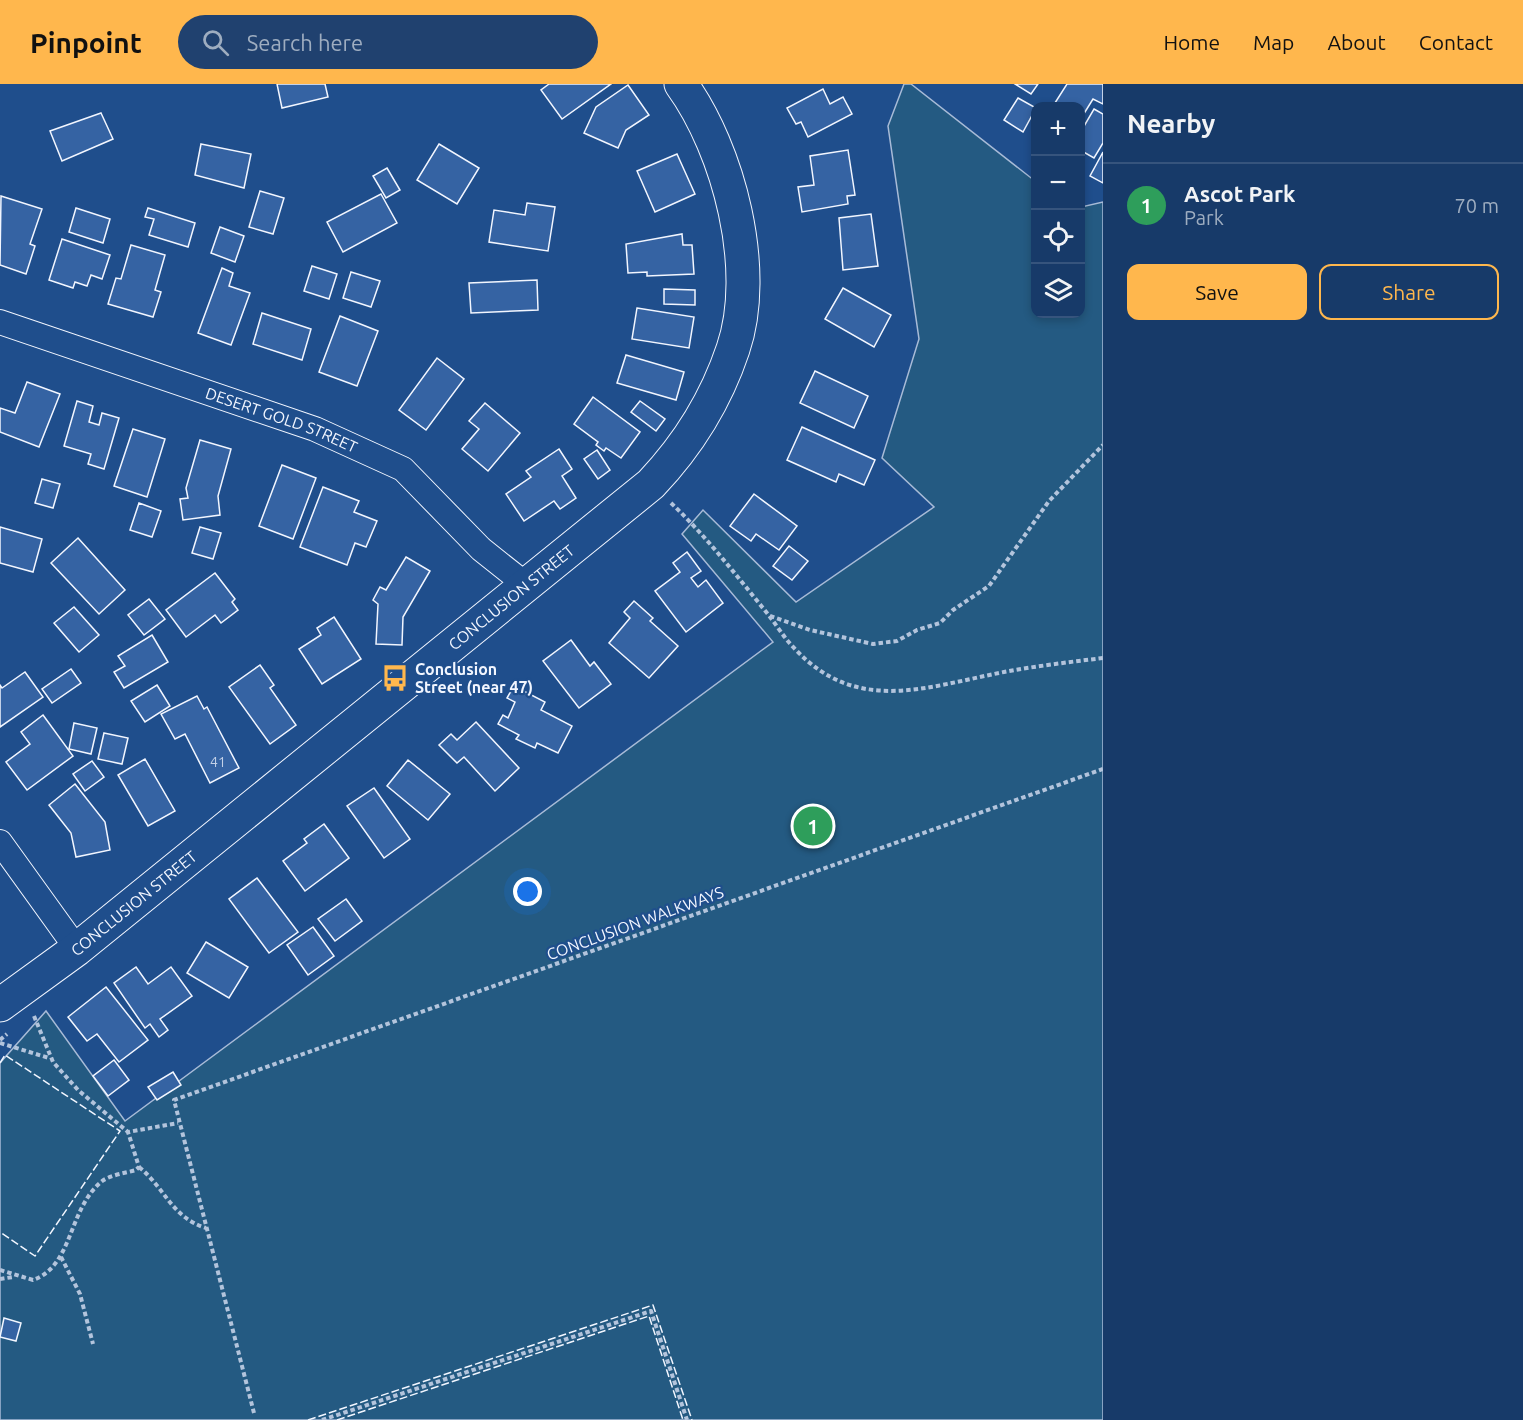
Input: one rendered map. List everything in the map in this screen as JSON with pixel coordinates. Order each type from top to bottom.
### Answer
[{"type":"street","name":"CONCLUSION STREET","points":[[8,999],[77,949],[651,484],[668,466],[704,418],[734,347],[744,286],[738,222],[729,180],[710,136],[681,84]]},
{"type":"street","name":"DESERT GOLD STREET","points":[[0,322],[315,429],[403,469],[481,549],[525,584]]},
{"type":"street","points":[[0,842],[77,949]]},
{"type":"path","points":[[769,615],[810,630],[873,644],[897,641],[917,630],[940,623],[953,610],[989,586],[1049,501],[1103,445]]},
{"type":"path","points":[[651,484],[696,527],[769,615],[793,648],[819,673],[847,686],[882,692],[921,689],[1031,667],[1103,658]]},
{"type":"path","name":"CONCLUSION WALKWAYS","points":[[178,1123],[174,1100],[1103,769]]},
{"type":"path","points":[[8,999],[32,1011],[50,1058],[78,1090],[128,1132],[139,1167],[151,1177],[179,1215],[206,1228]]},
{"type":"path","points":[[0,1042],[50,1058]]},
{"type":"path","points":[[128,1132],[178,1123],[254,1413]]},
{"type":"path","points":[[0,1270],[33,1280],[55,1268],[71,1227],[87,1198],[102,1180],[136,1170],[139,1167]]},
{"type":"path","points":[[61,1257],[80,1294],[93,1344]]},
{"type":"path","points":[[0,1279],[17,1277]]},
{"type":"path","points":[[322,1420],[651,1311],[687,1420]]},
{"type":"shaded area","points":[[904,84],[911,84],[1031,178],[1031,318],[1085,318],[1085,206],[1103,202],[1103,1420],[0,1420],[0,1063],[46,1011],[125,1121],[773,642],[682,534],[703,510],[796,602],[934,507],[882,458],[919,339],[888,126]]},
{"type":"building","points":[[277,84],[325,84],[328,97],[282,108]]},
{"type":"building","points":[[549,84],[611,84],[562,119],[541,90]]},
{"type":"building","points":[[1015,84],[1038,84],[1031,94]]},
{"type":"building","points":[[1067,84],[1103,84],[1103,104],[1093,99],[1085,112],[1085,102],[1056,102]]},
{"type":"building","points":[[628,85],[649,115],[626,130],[618,148],[584,133],[596,107]]},
{"type":"building","points":[[823,89],[830,104],[843,97],[852,114],[808,137],[801,122],[796,124],[787,108]]},
{"type":"building","points":[[1018,98],[1031,105],[1031,117],[1023,132],[1004,120]]},
{"type":"building","points":[[1094,109],[1103,114],[1103,143],[1094,158],[1085,153],[1085,124]]},
{"type":"building","points":[[101,113],[113,139],[62,161],[50,131]]},
{"type":"building","points":[[201,144],[251,154],[244,188],[195,175]]},
{"type":"building","points":[[439,144],[479,168],[457,204],[417,180]]},
{"type":"building","points":[[848,150],[855,195],[847,196],[848,204],[802,212],[798,187],[814,185],[810,156]]},
{"type":"building","points":[[1103,152],[1103,183],[1090,176]]},
{"type":"building","points":[[677,154],[695,194],[655,212],[637,171]]},
{"type":"building","points":[[387,168],[400,190],[386,198],[373,176]]},
{"type":"building","points":[[260,191],[284,198],[273,234],[249,227]]},
{"type":"building","points":[[381,194],[397,223],[343,252],[327,222]]},
{"type":"building","points":[[1,196],[42,209],[30,244],[35,246],[26,274],[0,265]]},
{"type":"building","points":[[527,203],[555,207],[548,251],[489,242],[494,210],[525,215]]},
{"type":"building","points":[[76,208],[110,219],[103,243],[69,232]]},
{"type":"building","points":[[148,208],[195,223],[188,247],[149,235],[154,219],[145,217]]},
{"type":"building","points":[[871,214],[878,266],[843,270],[839,218]]},
{"type":"building","points":[[220,227],[244,236],[235,262],[211,253]]},
{"type":"building","points":[[682,234],[683,245],[692,245],[694,274],[647,276],[647,272],[628,273],[626,244]]},
{"type":"building","points":[[62,239],[110,255],[102,279],[91,275],[87,286],[75,282],[73,288],[49,280]]},
{"type":"building","points":[[131,245],[165,255],[155,290],[161,292],[153,317],[108,304],[116,278],[121,279]]},
{"type":"building","points":[[312,266],[337,274],[329,299],[304,291]]},
{"type":"building","points":[[222,268],[233,273],[229,286],[250,293],[231,345],[198,333]]},
{"type":"building","points":[[351,272],[380,281],[371,307],[343,298]]},
{"type":"building","points":[[537,280],[538,310],[471,313],[469,283]]},
{"type":"building","points":[[843,288],[891,315],[874,347],[825,319]]},
{"type":"building","points":[[664,289],[695,290],[695,305],[664,304]]},
{"type":"building","points":[[637,308],[694,317],[689,348],[632,339]]},
{"type":"building","points":[[262,313],[311,329],[302,360],[253,344]]},
{"type":"building","points":[[340,316],[378,331],[357,386],[319,372]]},
{"type":"building","points":[[626,355],[684,372],[676,400],[617,383]]},
{"type":"building","points":[[437,358],[464,379],[426,430],[399,410]]},
{"type":"building","points":[[815,371],[868,396],[854,428],[800,403]]},
{"type":"building","points":[[27,382],[60,394],[39,447],[0,432],[0,408],[15,413]]},
{"type":"building","points":[[593,397],[640,432],[621,458],[606,448],[604,451],[596,445],[598,442],[574,424]]},
{"type":"building","points":[[77,401],[93,406],[89,422],[99,425],[102,413],[119,418],[104,469],[88,464],[91,454],[64,446]]},
{"type":"building","points":[[640,401],[665,419],[656,431],[631,412]]},
{"type":"building","points":[[485,403],[520,433],[488,471],[462,449],[479,429],[469,421]]},
{"type":"building","points":[[802,427],[875,460],[864,485],[839,474],[836,482],[787,460]]},
{"type":"building","points":[[133,429],[165,439],[147,497],[114,486]]},
{"type":"building","points":[[200,440],[231,449],[218,496],[220,515],[183,520],[180,499],[188,498],[186,488]]},
{"type":"building","points":[[559,449],[572,469],[562,476],[576,498],[560,509],[554,501],[524,521],[506,494],[531,477],[526,471]]},
{"type":"building","points":[[597,450],[610,470],[598,479],[584,459]]},
{"type":"building","points":[[282,465],[316,478],[293,539],[259,526]]},
{"type":"building","points":[[42,479],[60,484],[53,508],[35,503]]},
{"type":"building","points":[[323,487],[359,501],[354,512],[377,521],[366,547],[355,543],[347,565],[300,547]]},
{"type":"building","points":[[754,494],[797,526],[779,550],[756,534],[751,541],[730,526]]},
{"type":"building","points":[[139,503],[161,511],[152,537],[130,530]]},
{"type":"building","points":[[0,527],[42,539],[33,572],[0,563]]},
{"type":"building","points":[[200,527],[221,533],[213,559],[192,553]]},
{"type":"building","points":[[78,538],[125,590],[99,614],[51,563]]},
{"type":"building","points":[[789,546],[808,561],[792,580],[773,566]]},
{"type":"building","points":[[687,552],[701,571],[691,578],[698,587],[706,580],[723,603],[686,632],[655,591],[680,572],[673,563]]},
{"type":"building","points":[[406,557],[430,571],[403,617],[402,645],[376,644],[378,604],[373,600],[380,587],[386,590]]},
{"type":"building","points":[[215,573],[235,599],[232,602],[238,610],[221,623],[215,615],[186,637],[166,610]]},
{"type":"building","points":[[149,599],[165,619],[144,635],[128,615]]},
{"type":"building","points":[[634,601],[653,618],[650,621],[678,646],[649,678],[609,643],[630,618],[624,612]]},
{"type":"building","points":[[74,607],[99,635],[79,652],[54,623]]},
{"type":"building","points":[[334,617],[361,659],[322,684],[299,649],[321,635],[317,628]]},
{"type":"building","points":[[152,635],[168,662],[124,688],[114,672],[125,666],[118,656]]},
{"type":"building","points":[[571,640],[590,666],[594,662],[611,684],[579,708],[543,661]]},
{"type":"building","points":[[260,665],[274,685],[270,688],[296,725],[270,744],[229,687]]},
{"type":"building","points":[[71,669],[81,683],[52,703],[42,689]]},
{"type":"building","points":[[25,672],[43,697],[0,727],[0,685],[2,688]]},
{"type":"building","points":[[157,685],[170,706],[145,722],[131,701]]},
{"type":"building","points":[[514,686],[545,702],[541,710],[572,726],[558,753],[537,743],[535,748],[516,739],[519,735],[498,724],[503,715],[508,718],[515,702],[507,698]]},
{"type":"building","points":[[197,696],[204,709],[207,707],[239,768],[210,783],[185,734],[175,739],[161,714]]},
{"type":"building","points":[[43,715],[73,756],[27,790],[6,762],[30,744],[21,732]]},
{"type":"building","points":[[476,722],[519,768],[495,791],[464,757],[457,763],[439,745],[451,734],[457,740]]},
{"type":"building","points":[[74,723],[97,728],[91,754],[69,749]]},
{"type":"building","points":[[104,733],[128,738],[122,764],[98,759]]},
{"type":"building","points":[[145,759],[175,811],[148,826],[118,775]]},
{"type":"building","points":[[408,760],[450,794],[428,820],[387,786]]},
{"type":"building","points":[[92,761],[104,777],[85,791],[73,774]]},
{"type":"building","points":[[75,784],[105,822],[110,850],[76,857],[71,833],[49,805]]},
{"type":"building","points":[[374,788],[410,839],[384,858],[347,806]]},
{"type":"building","points":[[324,824],[349,858],[305,891],[283,861],[307,843],[304,839]]},
{"type":"building","points":[[257,878],[298,932],[269,953],[229,899]]},
{"type":"building","points":[[346,899],[362,921],[335,941],[318,919]]},
{"type":"building","points":[[313,927],[334,956],[308,975],[287,945]]},
{"type":"building","points":[[206,942],[248,967],[229,998],[187,973]]},
{"type":"building","points":[[136,967],[148,984],[171,967],[192,996],[160,1019],[168,1030],[159,1037],[150,1024],[145,1028],[114,983]]},
{"type":"building","points":[[106,987],[148,1040],[119,1062],[97,1034],[87,1041],[68,1017]]},
{"type":"building","points":[[114,1060],[129,1080],[108,1096],[93,1076]]},
{"type":"building","points":[[173,1072],[181,1085],[157,1100],[148,1087]]},
{"type":"building","points":[[4,1318],[21,1323],[16,1341],[0,1337]]},
{"type":"fence","points":[[0,1063],[5,1055],[120,1131],[35,1256],[0,1232]]},
{"type":"fence","points":[[308,1420],[653,1305],[692,1420]]},
{"type":"fence","points":[[337,1420],[649,1316],[683,1420]]},
{"type":"place","name":"Conclusion Street (near 47)","points":[[395,678]]},
{"type":"place","name":"Ascot Park","points":[[813,826]]}]
